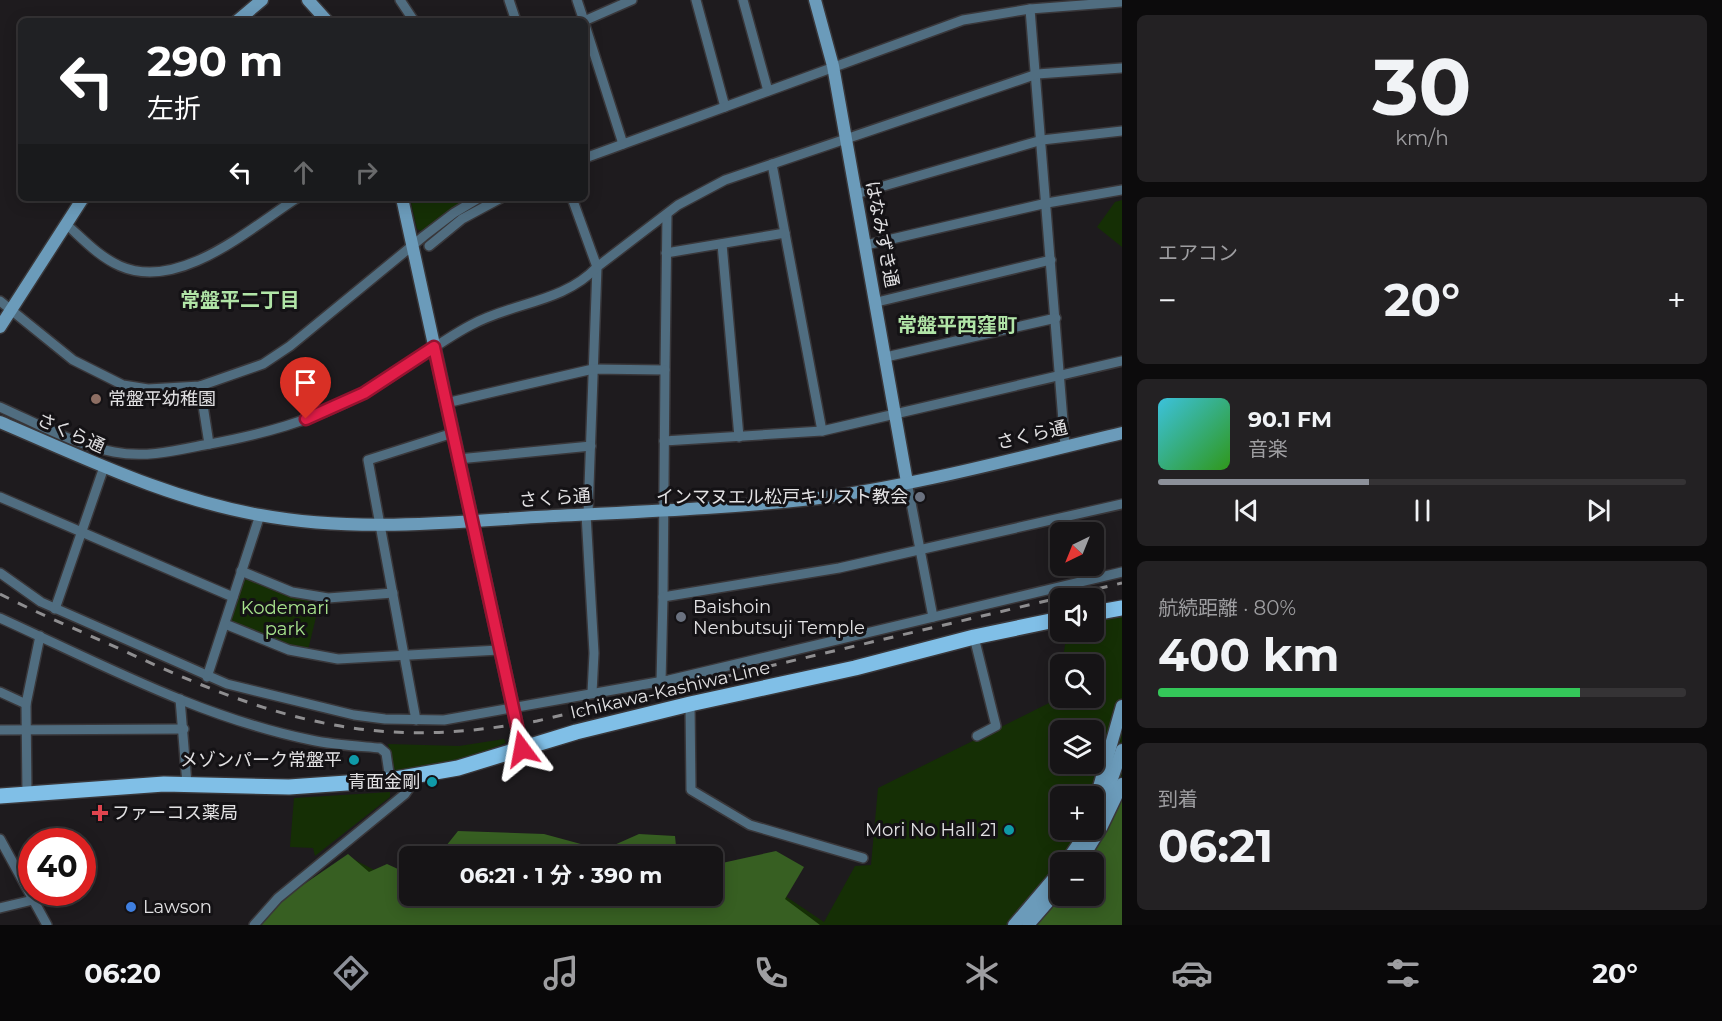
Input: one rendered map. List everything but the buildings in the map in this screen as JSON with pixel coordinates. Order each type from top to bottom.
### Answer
[{"type":"main road","points":[[1104,611],[1122,608]]},
{"type":"main road","name":"Ichikawa-Kashiwa Line","points":[[0,796],[187,784],[289,787],[390,780],[458,768],[576,732],[690,704],[855,668],[974,637],[1050,621]]},
{"type":"street","points":[[241,18],[262,0]]},
{"type":"street","points":[[308,0],[324,18]]},
{"type":"street","points":[[400,0],[412,18]]},
{"type":"street","points":[[509,0],[515,18]]},
{"type":"street","points":[[577,0],[583,18]]},
{"type":"street","points":[[588,19],[632,0]]},
{"type":"street","points":[[696,0],[725,107]]},
{"type":"street","points":[[744,0],[768,91]]},
{"type":"street","name":"はなみずき通","points":[[819,1],[833,66],[933,617]]},
{"type":"street","points":[[588,157],[963,20],[1030,9],[1122,3]]},
{"type":"street","points":[[1030,9],[1065,446]]},
{"type":"street","points":[[588,34],[623,144]]},
{"type":"street","points":[[0,407],[95,448],[113,452],[146,455],[262,434],[324,412],[364,393],[476,322],[559,295],[586,279],[597,267],[701,191],[772,164],[1037,74],[1122,68]]},
{"type":"street","points":[[855,194],[1042,140],[1122,131]]},
{"type":"street","points":[[772,164],[822,431]]},
{"type":"street","points":[[866,245],[1047,203],[1122,190]]},
{"type":"street","points":[[0,327],[80,201]]},
{"type":"street","points":[[66,224],[96,252],[122,267],[154,272],[173,271],[207,256],[292,201]]},
{"type":"street","points":[[403,201],[522,749]]},
{"type":"street","points":[[0,301],[49,343],[73,360],[123,385],[148,389],[200,386],[263,364],[454,213],[474,201]]},
{"type":"street","points":[[429,246],[462,219],[495,201]]},
{"type":"street","points":[[573,201],[597,267],[587,514],[594,653],[592,693]]},
{"type":"street","points":[[662,682],[667,214]]},
{"type":"street","points":[[666,254],[785,233]]},
{"type":"street","points":[[722,244],[739,437]]},
{"type":"street","points":[[876,302],[1051,260]]},
{"type":"street","points":[[886,357],[1056,318]]},
{"type":"street","points":[[664,441],[822,431],[1122,361]]},
{"type":"street","points":[[446,403],[593,369],[664,370]]},
{"type":"street","points":[[200,386],[209,444]]},
{"type":"street","name":"さくら通","points":[[0,422],[104,467],[193,499],[260,515],[334,524],[380,526],[812,499],[907,482],[1122,433]]},
{"type":"street","points":[[416,720],[368,460],[453,433]]},
{"type":"street","points":[[458,459],[591,446]]},
{"type":"street","points":[[55,609],[104,467]]},
{"type":"street","points":[[0,497],[233,597]]},
{"type":"street","points":[[663,597],[839,568],[1122,504]]},
{"type":"street","points":[[207,677],[260,515]]},
{"type":"street","points":[[241,571],[292,592],[328,598],[393,593]]},
{"type":"street","points":[[0,573],[41,602],[207,677],[256,693],[327,710],[385,719],[444,720],[662,682],[1122,572]]},
{"type":"street","points":[[0,618],[180,699],[227,717],[312,740],[380,748],[386,753],[390,780]]},
{"type":"street","points":[[225,624],[289,650],[313,656],[347,659],[499,650]]},
{"type":"street","points":[[27,794],[26,704],[40,636]]},
{"type":"street","points":[[974,637],[996,726],[977,736]]},
{"type":"street","points":[[0,692],[26,704]]},
{"type":"street","points":[[180,699],[187,784]]},
{"type":"street","points":[[690,704],[691,790],[750,825],[863,858]]},
{"type":"street","points":[[1099,786],[1122,706]]},
{"type":"street","points":[[0,730],[184,729]]},
{"type":"street","points":[[1113,800],[1122,750]]},
{"type":"street","points":[[254,925],[278,898],[405,794],[418,775]]},
{"type":"street","points":[[1085,852],[1122,784]]},
{"type":"street","points":[[0,839],[18,872]]},
{"type":"street","points":[[1014,925],[1050,883]]},
{"type":"street","points":[[1028,925],[1050,900]]},
{"type":"street","points":[[0,908],[18,904]]},
{"type":"street","points":[[36,906],[47,925]]},
{"type":"green space","points":[[1122,200],[1122,247],[1097,227],[1115,202]]},
{"type":"green space","points":[[411,201],[464,201],[421,231],[417,229]]},
{"type":"green space","name":"Kodemari park","points":[[249,579],[288,595],[320,601],[308,650],[277,641],[233,623],[231,619],[243,581]]},
{"type":"green space","points":[[1122,617],[1122,925],[264,925],[351,858],[392,879],[399,886],[399,906],[723,906],[723,881],[736,863],[824,922],[855,866],[871,865],[878,788],[1050,702],[1050,708],[1104,708],[1104,654],[1064,654],[1065,642],[1104,642],[1104,620]]},
{"type":"green space","points":[[504,739],[506,743],[457,762],[395,771],[388,744],[459,746]]},
{"type":"green space","points":[[390,792],[390,797],[315,856],[313,848],[290,847],[294,798]]},
{"type":"green space","points":[[1122,801],[1122,925],[1035,925],[1051,906],[1104,906],[1104,852],[1080,852],[1088,840],[1104,840],[1104,814],[1108,808]]},
{"type":"green space","points":[[458,831],[544,834],[588,846],[446,846]]},
{"type":"green space","points":[[639,834],[675,836],[676,846],[612,846]]},
{"type":"green space","points":[[776,851],[804,867],[785,899],[820,925],[260,925],[281,900],[348,854],[369,872],[387,864],[399,869],[399,906],[723,906],[723,863]]},
{"type":"railway","points":[[0,594],[183,677],[246,702],[278,712],[345,727],[419,733],[478,729],[537,721],[1122,583]]},
{"type":"place","name":"常盤平幼稚園","points":[[96,399]]},
{"type":"place","name":"インマヌエル松戸キリスト教会","points":[[920,497]]},
{"type":"place","name":"Baishoin Nenbutsuji Temple","points":[[681,617]]},
{"type":"place","name":"メゾンパーク常盤平","points":[[354,760]]},
{"type":"place","name":"青面金剛","points":[[432,782]]},
{"type":"place","name":"ファーコス薬局","points":[[100,813]]},
{"type":"place","name":"Mori No Hall 21","points":[[1009,830]]},
{"type":"place","name":"Lawson","points":[[131,907]]},
{"type":"district","name":"常盤平二丁目","points":[[240,300]]},
{"type":"district","name":"常盤平西窪町","points":[[957,325]]},
{"type":"route","points":[[306,419],[364,393],[434,347],[522,749]]}]
